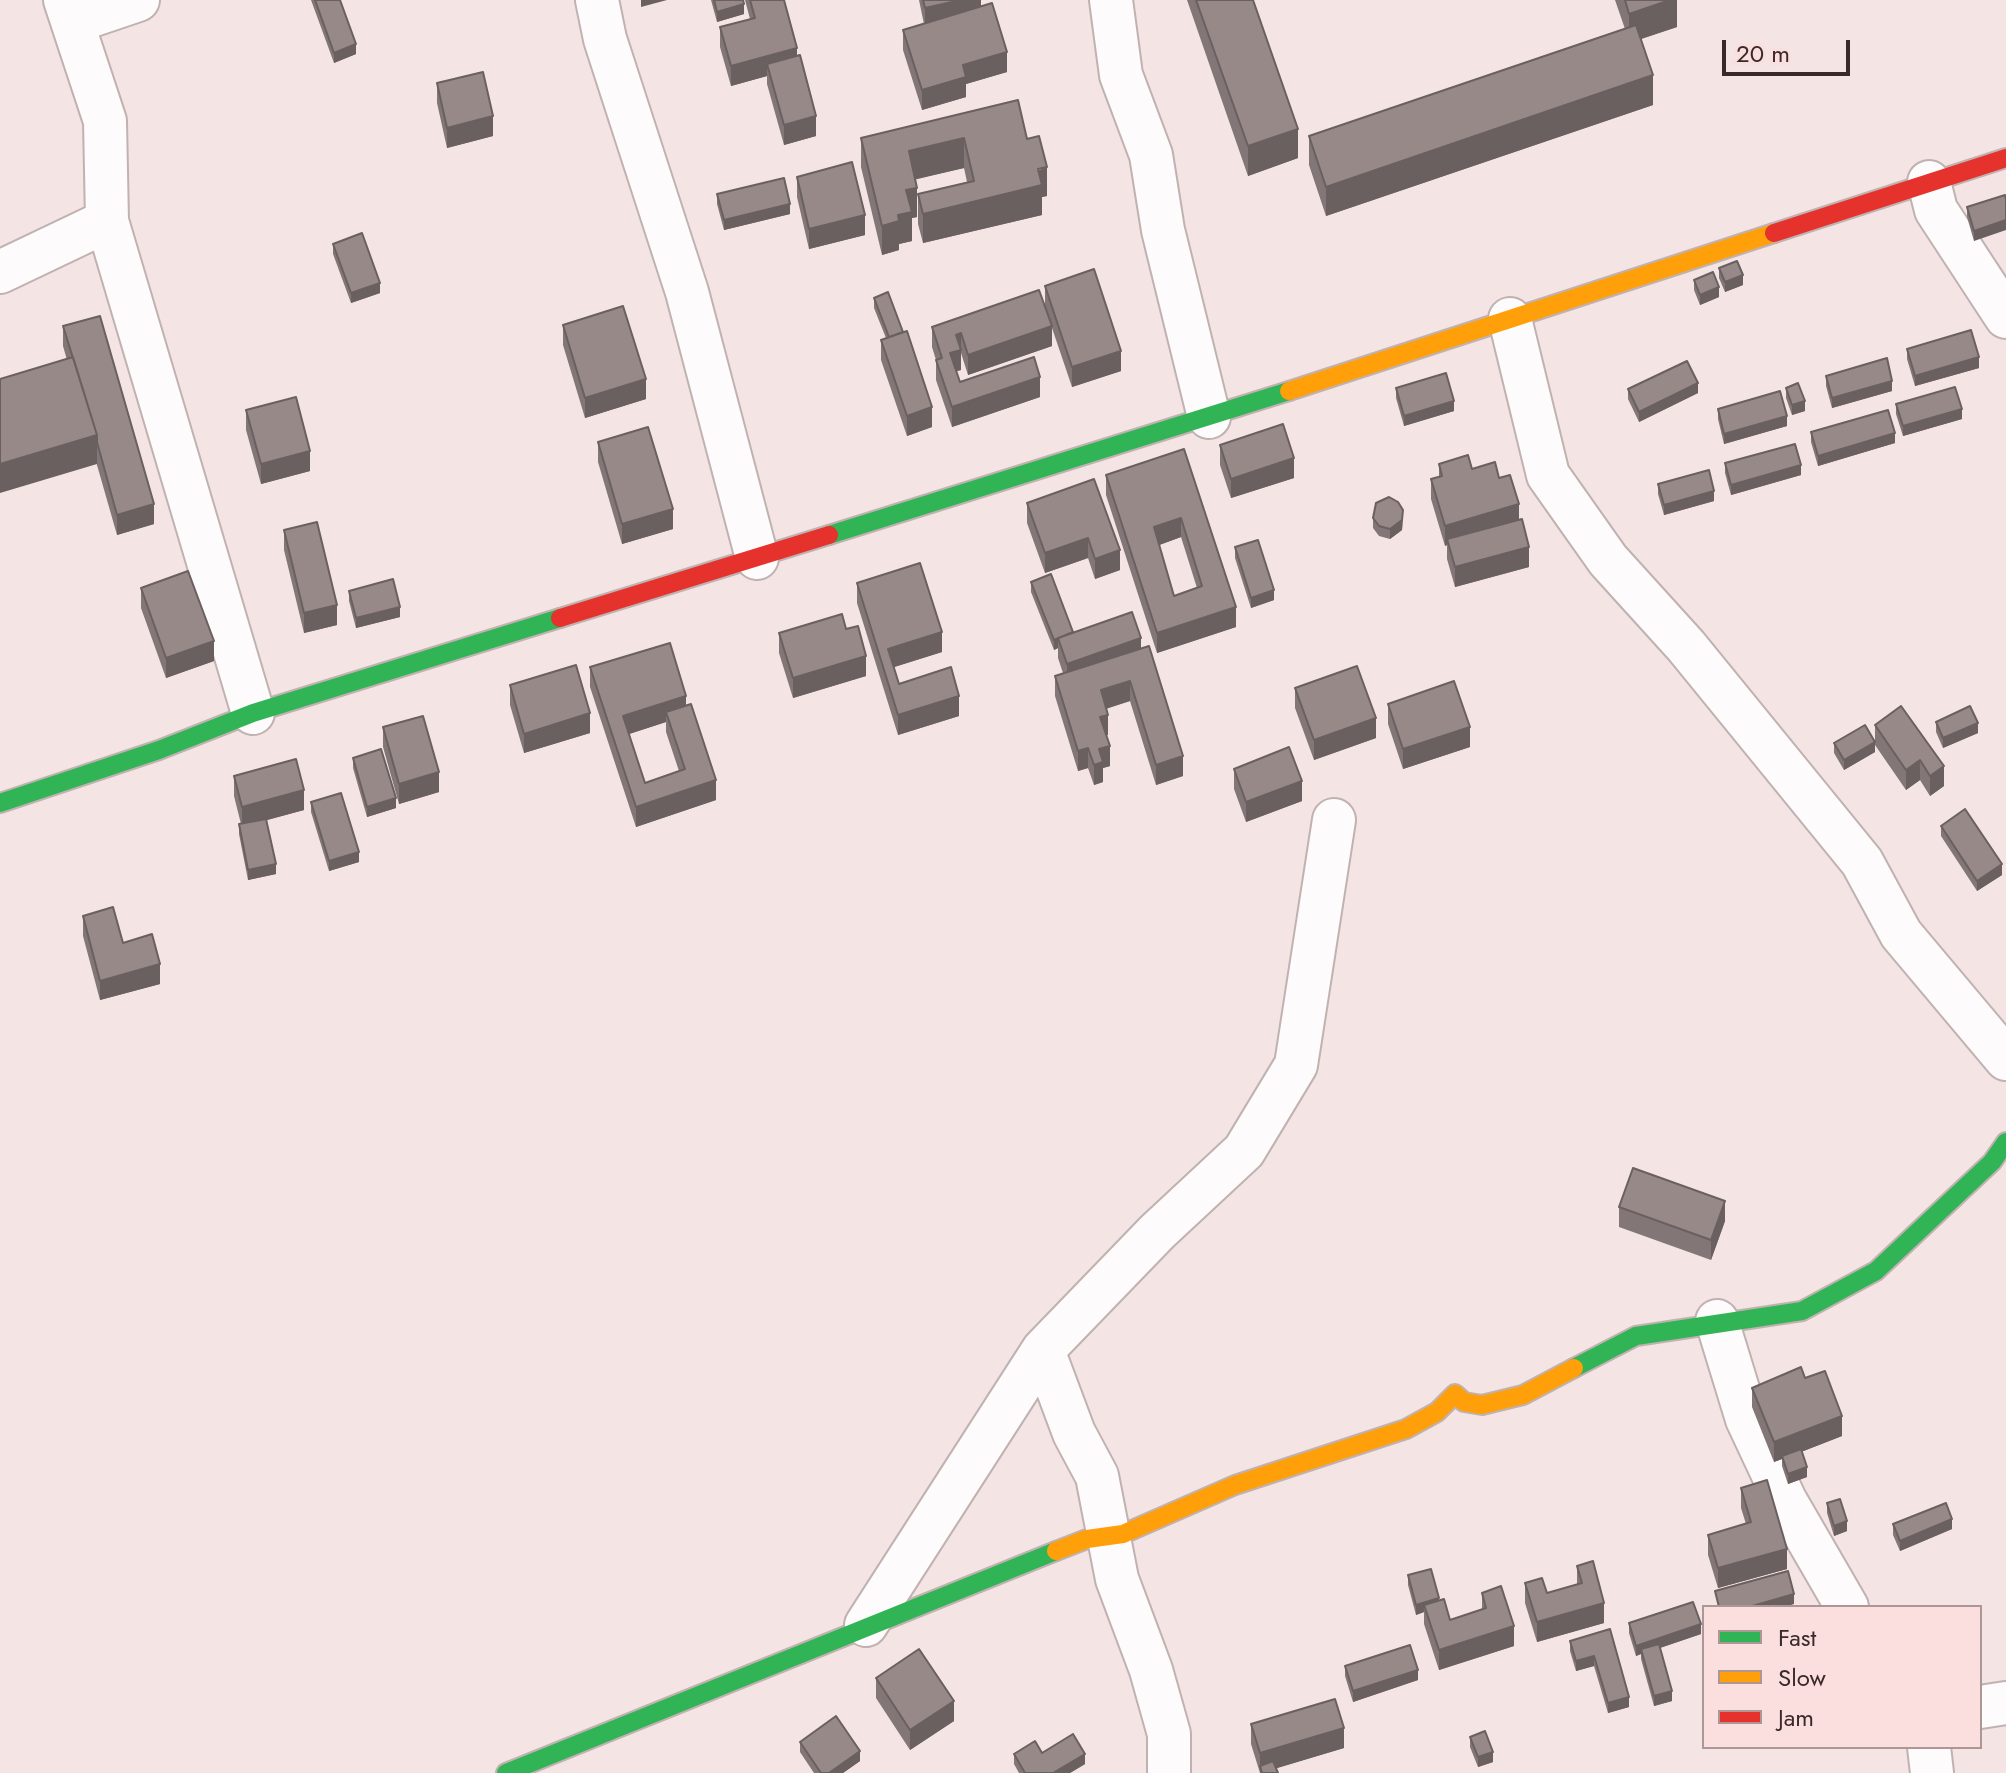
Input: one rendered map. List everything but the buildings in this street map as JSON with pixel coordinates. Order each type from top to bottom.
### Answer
[{"type":"street","points":[[138,0],[69,11],[105,121],[107,221],[253,713]]},
{"type":"street","points":[[597,0],[605,39],[687,292],[757,558]]},
{"type":"street","points":[[1111,0],[1121,75],[1151,155],[1163,230],[1209,417]]},
{"type":"street","points":[[0,803],[159,750],[253,713],[1209,417],[2006,158]]},
{"type":"street","points":[[1929,182],[1936,210],[2006,317]]},
{"type":"street","points":[[0,272],[107,221]]},
{"type":"street","points":[[1510,319],[1548,475],[1608,560],[1686,646],[1862,862],[1901,934],[2006,1059]]},
{"type":"street","points":[[866,1625],[924,1529],[1043,1350],[1157,1232],[1244,1151],[1296,1065],[1334,820]]},
{"type":"street","points":[[506,1773],[751,1677],[866,1625],[1087,1539],[1123,1534],[1235,1485],[1406,1429],[1437,1412],[1455,1394],[1464,1402],[1482,1405],[1523,1395],[1636,1336],[1717,1321],[1802,1311],[1876,1271],[1992,1162],[2006,1142]]},
{"type":"street","points":[[1717,1321],[1747,1419],[1785,1500],[1846,1605]]},
{"type":"street","points":[[1043,1350],[1074,1433],[1097,1476],[1117,1579],[1151,1670],[1169,1734],[1169,1773]]},
{"type":"street","points":[[1982,1707],[2006,1703]]},
{"type":"street","points":[[1929,1749],[1932,1773]]},
{"type":"traffic: fast","points":[[829,535],[1289,391]]},
{"type":"traffic: fast","points":[[0,803],[159,750],[253,713],[560,618]]},
{"type":"traffic: fast","points":[[1574,1368],[1636,1336],[1802,1311],[1876,1271],[1992,1162],[2006,1142]]},
{"type":"traffic: fast","points":[[506,1773],[1056,1551]]},
{"type":"traffic: slow","points":[[1289,391],[1774,233]]},
{"type":"traffic: slow","points":[[1056,1551],[1087,1539],[1123,1534],[1235,1485],[1406,1429],[1437,1412],[1455,1394],[1464,1402],[1482,1405],[1523,1395],[1574,1368]]},
{"type":"traffic: jam","points":[[1774,233],[2006,158]]},
{"type":"traffic: jam","points":[[560,618],[829,535]]}]
